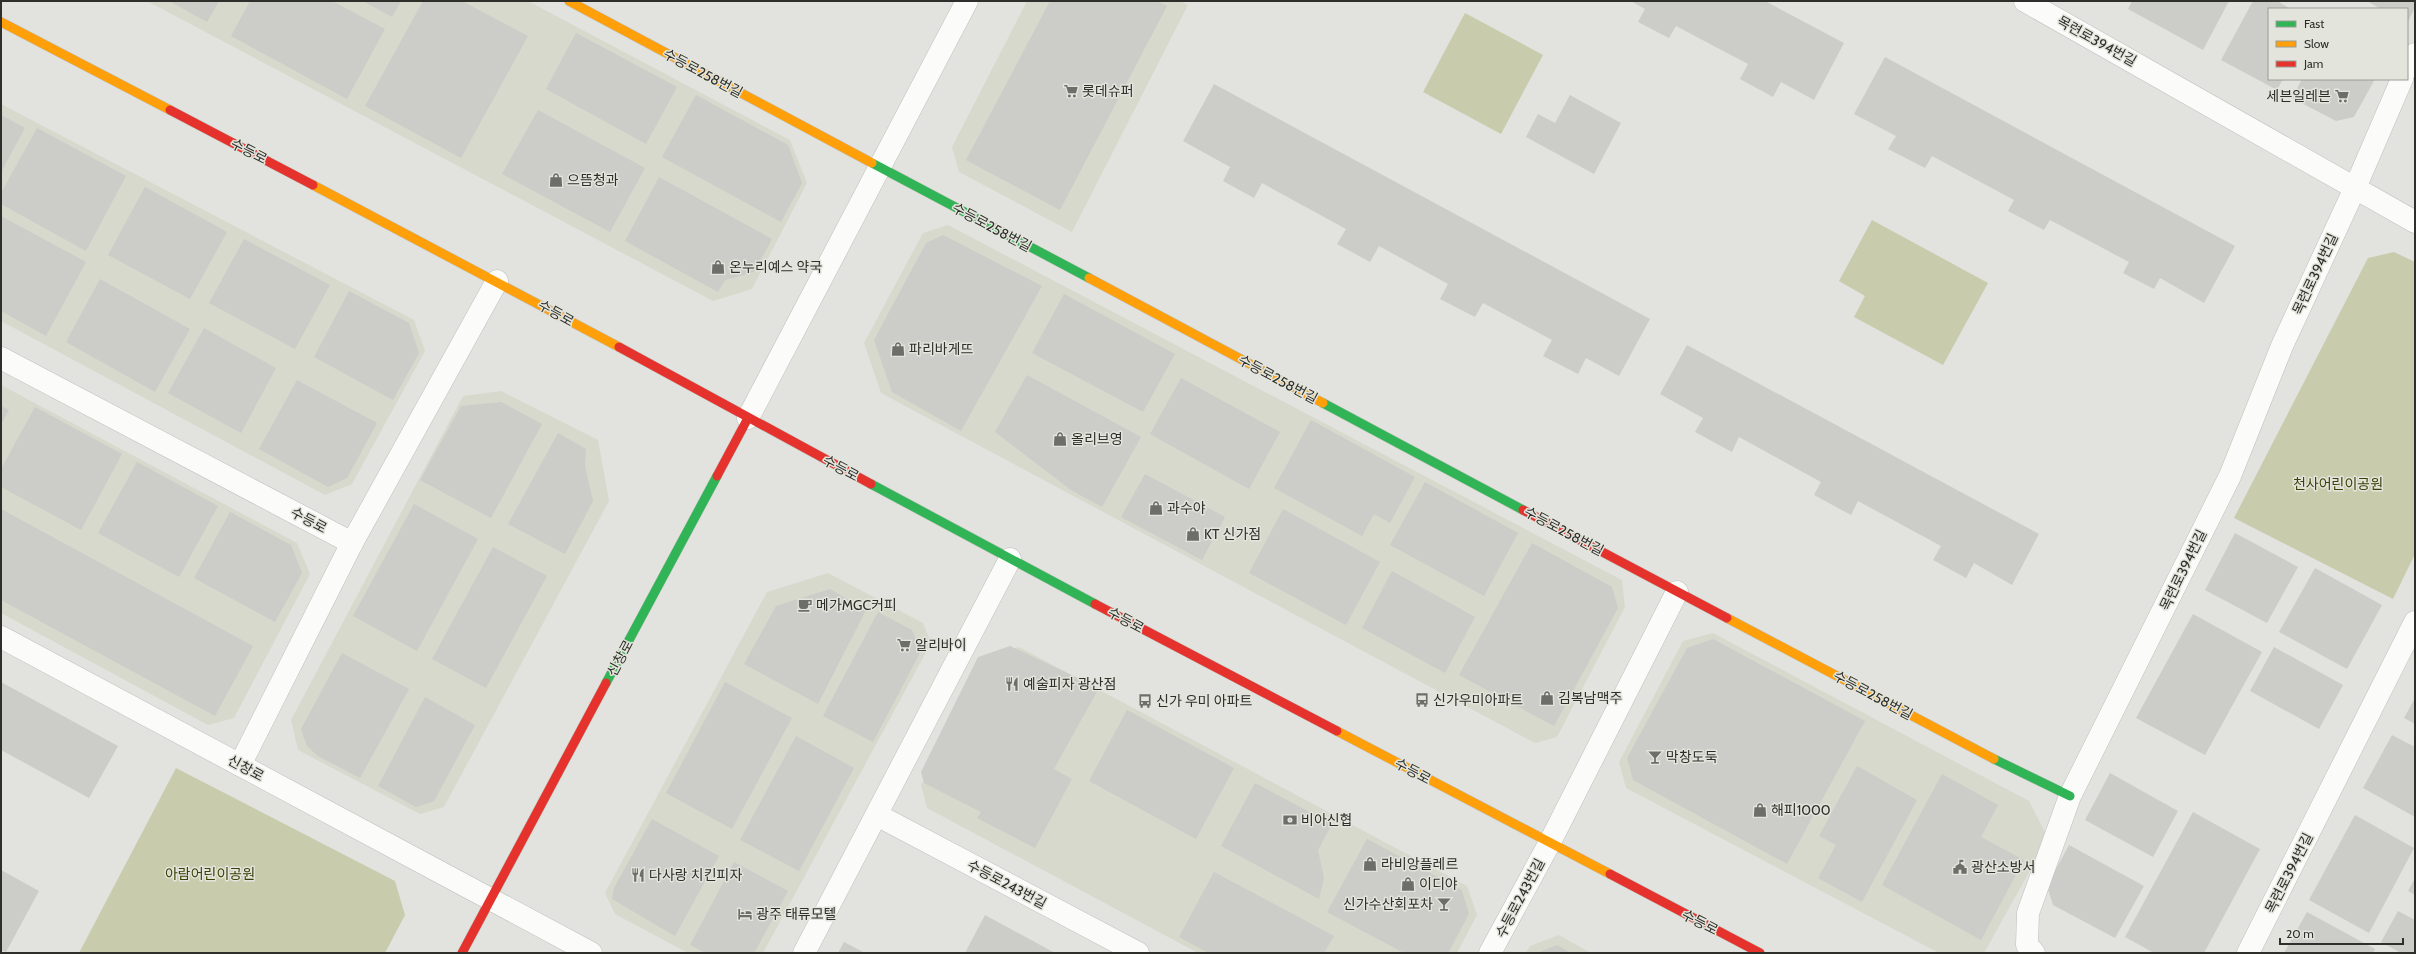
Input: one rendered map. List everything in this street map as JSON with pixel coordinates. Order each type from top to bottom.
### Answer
[{"type":"street","name":"수등로258번길","points":[[569,1],[1676,592],[1987,755],[2070,796]]},
{"type":"street","points":[[748,418],[966,1]]},
{"type":"street","name":"목련로394번길","points":[[2025,1],[2415,222]]},
{"type":"street","name":"수등로","points":[[1,22],[496,281],[1010,559],[1549,844],[1760,953]]},
{"type":"street","points":[[2408,67],[2415,54]]},
{"type":"street","name":"목련로394번길","points":[[2034,953],[2027,945],[2028,913],[2070,796],[2230,476],[2282,346],[2355,188],[2402,80]]},
{"type":"street","points":[[240,765],[352,543],[496,281]]},
{"type":"street","name":"수등로","points":[[1,358],[352,543]]},
{"type":"street","name":"신창로","points":[[462,953],[748,418]]},
{"type":"street","points":[[804,953],[1010,559]]},
{"type":"street","points":[[1549,844],[1676,592]]},
{"type":"street","name":"목련로394번길","points":[[2248,953],[2415,622]]},
{"type":"street","name":"신창로","points":[[1,637],[491,899]]},
{"type":"street","name":"수등로243번길","points":[[876,815],[1138,953]]},
{"type":"street","name":"수등로243번길","points":[[1490,953],[1549,844]]},
{"type":"street","points":[[491,899],[591,953]]},
{"type":"shaded area","points":[[147,1],[528,1],[790,140],[807,183],[752,289],[713,301]]},
{"type":"shaded area","points":[[1027,1],[1180,1],[1188,5],[1072,232],[959,172],[952,147]]},
{"type":"shaded area","points":[[1,104],[414,320],[425,351],[352,484],[325,495],[1,321]]},
{"type":"shaded area","points":[[948,225],[1622,580],[1625,607],[1557,737],[1535,743],[881,393],[864,343],[923,233]]},
{"type":"shaded area","points":[[1,385],[297,543],[310,574],[234,718],[208,725],[1,613]]},
{"type":"shaded area","points":[[501,391],[598,440],[609,501],[444,807],[420,814],[298,750],[291,720],[463,396]]},
{"type":"shaded area","points":[[828,573],[923,623],[931,643],[763,953],[688,953],[615,914],[605,893],[767,592]]},
{"type":"shaded area","points":[[1713,633],[2029,801],[2048,838],[1984,953],[1939,953],[1626,788],[1619,762],[1683,641]]},
{"type":"shaded area","points":[[1019,647],[1467,886],[1477,915],[1457,953],[1198,953],[927,808],[921,785],[987,658]]},
{"type":"shaded area","points":[[1559,935],[1591,953],[1526,953],[1530,946]]},
{"type":"green space","points":[[1465,13],[1543,55],[1501,134],[1423,92]]},
{"type":"green space","points":[[1872,220],[1988,283],[1943,365],[1854,317],[1865,296],[1839,281]]},
{"type":"green space","name":"천사어린이공원","points":[[2394,252],[2415,262],[2415,554],[2393,599],[2234,518],[2368,258]]},
{"type":"green space","name":"아람어린이공원","points":[[176,768],[395,881],[405,915],[385,953],[79,953]]},
{"type":"building","points":[[169,1],[219,1],[207,22]]},
{"type":"building","points":[[250,1],[332,1],[385,29],[347,99],[231,36]]},
{"type":"building","points":[[363,1],[401,1],[392,17]]},
{"type":"building","points":[[423,1],[462,1],[528,36],[461,158],[365,106]]},
{"type":"building","points":[[1050,1],[1157,1],[1167,6],[1060,210],[966,160]]},
{"type":"building","points":[[1631,1],[1765,1],[1844,43],[1814,100],[1781,82],[1773,97],[1740,79],[1748,64],[1676,26],[1669,38],[1638,22],[1645,9]]},
{"type":"building","points":[[2132,1],[2229,1],[2203,50],[2128,9]]},
{"type":"building","points":[[2253,1],[2277,1],[2289,8],[2268,8],[2268,80],[2282,80],[2277,90],[2221,60]]},
{"type":"building","points":[[2367,1],[2415,1],[2415,8],[2408,21],[2408,8],[2379,8]]},
{"type":"building","points":[[576,33],[677,87],[646,144],[546,89]]},
{"type":"building","points":[[1885,57],[2235,246],[2204,303],[2160,278],[2154,289],[2123,273],[2129,262],[2050,220],[2044,230],[2008,211],[2014,200],[1932,156],[1925,168],[1888,149],[1896,136],[1854,114]]},
{"type":"building","points":[[2301,80],[2374,80],[2354,117],[2336,121],[2292,98]]},
{"type":"building","points":[[1214,84],[1650,319],[1619,376],[1586,358],[1578,374],[1543,356],[1552,340],[1483,303],[1475,317],[1440,299],[1448,284],[1379,246],[1370,262],[1337,244],[1346,229],[1262,183],[1254,198],[1223,181],[1230,167],[1183,141]]},
{"type":"building","points":[[696,95],[788,145],[802,183],[781,222],[662,157]]},
{"type":"building","points":[[1570,95],[1621,123],[1594,174],[1526,137],[1538,114],[1555,123]]},
{"type":"building","points":[[538,110],[645,168],[610,232],[502,174]]},
{"type":"building","points":[[1,115],[25,128],[1,172]]},
{"type":"building","points":[[37,128],[126,176],[86,251],[1,204],[1,193]]},
{"type":"building","points":[[659,177],[772,239],[754,272],[725,280],[718,292],[625,241]]},
{"type":"building","points":[[145,187],[227,232],[190,299],[108,255]]},
{"type":"building","points":[[1,216],[86,262],[46,336],[1,311]]},
{"type":"building","points":[[943,235],[1042,286],[961,431],[892,392],[874,340],[926,243]]},
{"type":"building","points":[[244,239],[330,285],[295,349],[209,303]]},
{"type":"building","points":[[100,279],[190,329],[155,392],[66,342]]},
{"type":"building","points":[[349,291],[409,323],[419,353],[393,400],[314,357]]},
{"type":"building","points":[[1064,294],[1175,354],[1143,412],[1032,353]]},
{"type":"building","points":[[204,328],[276,368],[241,433],[168,393]]},
{"type":"building","points":[[1687,345],[2039,534],[2012,585],[1974,563],[1966,578],[1933,560],[1941,546],[1858,501],[1851,515],[1814,495],[1821,482],[1739,437],[1732,452],[1695,432],[1703,418],[1660,394]]},
{"type":"building","points":[[1027,375],[1141,437],[1102,507],[1071,490],[995,432]]},
{"type":"building","points":[[1181,378],[1280,432],[1249,489],[1150,434]]},
{"type":"building","points":[[297,380],[377,423],[347,478],[328,487],[259,449]]},
{"type":"building","points":[[501,402],[542,424],[491,518],[420,480],[461,406]]},
{"type":"building","points":[[1,406],[9,410],[1,424]]},
{"type":"building","points":[[35,407],[122,454],[81,530],[1,487],[1,469]]},
{"type":"building","points":[[1311,420],[1415,477],[1390,523],[1374,514],[1362,536],[1274,488]]},
{"type":"building","points":[[558,433],[586,449],[585,466],[593,501],[565,554],[508,524]]},
{"type":"building","points":[[137,462],[218,506],[179,577],[98,533]]},
{"type":"building","points":[[1145,474],[1225,517],[1202,560],[1121,517]]},
{"type":"building","points":[[1425,482],[1518,533],[1484,596],[1390,545]]},
{"type":"building","points":[[414,504],[478,539],[417,651],[353,616]]},
{"type":"building","points":[[1,509],[253,646],[215,716],[1,600]]},
{"type":"building","points":[[1283,509],[1380,562],[1346,625],[1249,573]]},
{"type":"building","points":[[230,512],[291,545],[302,573],[275,622],[194,578]]},
{"type":"building","points":[[2235,533],[2298,567],[2267,623],[2205,590]]},
{"type":"building","points":[[1532,543],[1612,587],[1618,608],[1554,726],[1459,675]]},
{"type":"building","points":[[493,547],[547,576],[486,688],[432,659]]},
{"type":"building","points":[[2315,568],[2382,605],[2347,669],[2279,632]]},
{"type":"building","points":[[1392,571],[1475,617],[1445,673],[1362,628]]},
{"type":"building","points":[[830,589],[866,610],[818,704],[744,664],[776,606]]},
{"type":"building","points":[[878,612],[912,630],[921,651],[873,742],[823,716]]},
{"type":"building","points":[[2193,614],[2262,652],[2205,755],[2136,718]]},
{"type":"building","points":[[1713,639],[1865,721],[1787,864],[1633,780],[1627,758],[1687,648]]},
{"type":"building","points":[[1010,646],[1099,688],[1054,769],[1072,779],[1035,848],[977,818],[981,812],[924,783],[921,772],[978,657]]},
{"type":"building","points":[[2274,647],[2343,685],[2319,729],[2250,691]]},
{"type":"building","points":[[342,653],[409,689],[360,778],[318,756],[307,746],[301,729]]},
{"type":"building","points":[[1,682],[118,746],[89,798],[1,750]]},
{"type":"building","points":[[725,682],[792,718],[732,829],[666,793]]},
{"type":"building","points":[[425,697],[475,725],[434,801],[416,807],[378,786]]},
{"type":"building","points":[[2415,698],[2415,724],[2404,718]]},
{"type":"building","points":[[1127,710],[1234,768],[1196,839],[1089,781]]},
{"type":"building","points":[[2392,735],[2415,747],[2415,817],[2363,788]]},
{"type":"building","points":[[796,736],[854,768],[799,871],[740,840]]},
{"type":"building","points":[[1857,766],[1917,800],[1862,902],[1818,878],[1836,845],[1819,836]]},
{"type":"building","points":[[2110,773],[2178,811],[2153,857],[2085,820]]},
{"type":"building","points":[[1942,774],[1998,805],[1981,837],[2024,860],[1981,940],[1882,885]]},
{"type":"building","points":[[1255,783],[1332,824],[1318,850],[1324,878],[1319,899],[1221,846]]},
{"type":"building","points":[[2193,812],[2260,849],[2204,953],[2154,953],[2125,937]]},
{"type":"building","points":[[2355,815],[2414,848],[2369,933],[2309,900]]},
{"type":"building","points":[[652,819],[719,856],[675,936],[612,899],[614,888]]},
{"type":"building","points":[[1367,839],[1462,890],[1469,914],[1448,953],[1404,953],[1327,912]]},
{"type":"building","points":[[2069,845],[2144,886],[2115,938],[2053,905],[2047,886]]},
{"type":"building","points":[[734,862],[788,891],[754,953],[706,953],[690,945]]},
{"type":"building","points":[[1,870],[39,891],[6,952],[1,950]]},
{"type":"building","points":[[1214,872],[1334,936],[1324,953],[1208,953],[1179,937]]},
{"type":"building","points":[[2415,878],[2415,895],[2408,891]]},
{"type":"building","points":[[2398,911],[2415,920],[2415,953],[2401,953],[2381,942]]},
{"type":"building","points":[[2307,912],[2375,949],[2373,953],[2284,953]]},
{"type":"building","points":[[985,915],[1055,953],[965,953]]},
{"type":"building","points":[[844,942],[865,953],[838,953]]},
{"type":"building","points":[[1557,945],[1571,953],[1537,953]]},
{"type":"traffic: fast","points":[[872,163],[1089,278]]},
{"type":"traffic: fast","points":[[1323,403],[1523,510]]},
{"type":"traffic: fast","points":[[606,683],[717,476]]},
{"type":"traffic: fast","points":[[871,484],[1095,604]]},
{"type":"traffic: fast","points":[[1994,759],[2070,796]]},
{"type":"traffic: slow","points":[[569,1],[872,163]]},
{"type":"traffic: slow","points":[[1,22],[170,110]]},
{"type":"traffic: slow","points":[[313,185],[619,347]]},
{"type":"traffic: slow","points":[[1089,278],[1323,403]]},
{"type":"traffic: slow","points":[[1727,618],[1994,759]]},
{"type":"traffic: slow","points":[[1337,731],[1610,874]]},
{"type":"traffic: jam","points":[[170,110],[313,185]]},
{"type":"traffic: jam","points":[[619,347],[871,484]]},
{"type":"traffic: jam","points":[[717,476],[748,418]]},
{"type":"traffic: jam","points":[[1523,510],[1727,618]]},
{"type":"traffic: jam","points":[[1095,604],[1337,731]]},
{"type":"traffic: jam","points":[[462,953],[606,683]]},
{"type":"traffic: jam","points":[[1610,874],[1760,953]]},
{"type":"place","name":"롯데슈퍼","points":[[1071,91]]},
{"type":"place","name":"세븐일레븐","points":[[2342,96]]},
{"type":"place","name":"으뜸청과","points":[[556,180]]},
{"type":"place","name":"온누리예스 약국","points":[[718,267]]},
{"type":"place","name":"파리바게뜨","points":[[898,349]]},
{"type":"place","name":"올리브영","points":[[1060,439]]},
{"type":"place","name":"과수야","points":[[1156,508]]},
{"type":"place","name":"KT 신가점","points":[[1193,534]]},
{"type":"place","name":"메가MGC커피","points":[[805,605]]},
{"type":"place","name":"알리바이","points":[[904,645]]},
{"type":"place","name":"예술피자 광산점","points":[[1012,684]]},
{"type":"place","name":"김복남맥주","points":[[1547,698]]},
{"type":"place","name":"신가우미아파트","points":[[1422,700]]},
{"type":"place","name":"신가 우미 아파트","points":[[1145,701]]},
{"type":"place","name":"막창도둑","points":[[1655,757]]},
{"type":"place","name":"해피1000","points":[[1760,810]]},
{"type":"place","name":"비아신협","points":[[1290,820]]},
{"type":"place","name":"라비앙플레르","points":[[1370,864]]},
{"type":"place","name":"광산소방서","points":[[1960,867]]},
{"type":"place","name":"다사랑 치킨피자","points":[[638,875]]},
{"type":"place","name":"이디야","points":[[1408,884]]},
{"type":"place","name":"신가수산회포차","points":[[1444,904]]},
{"type":"place","name":"광주 태류모텔","points":[[745,914]]}]
